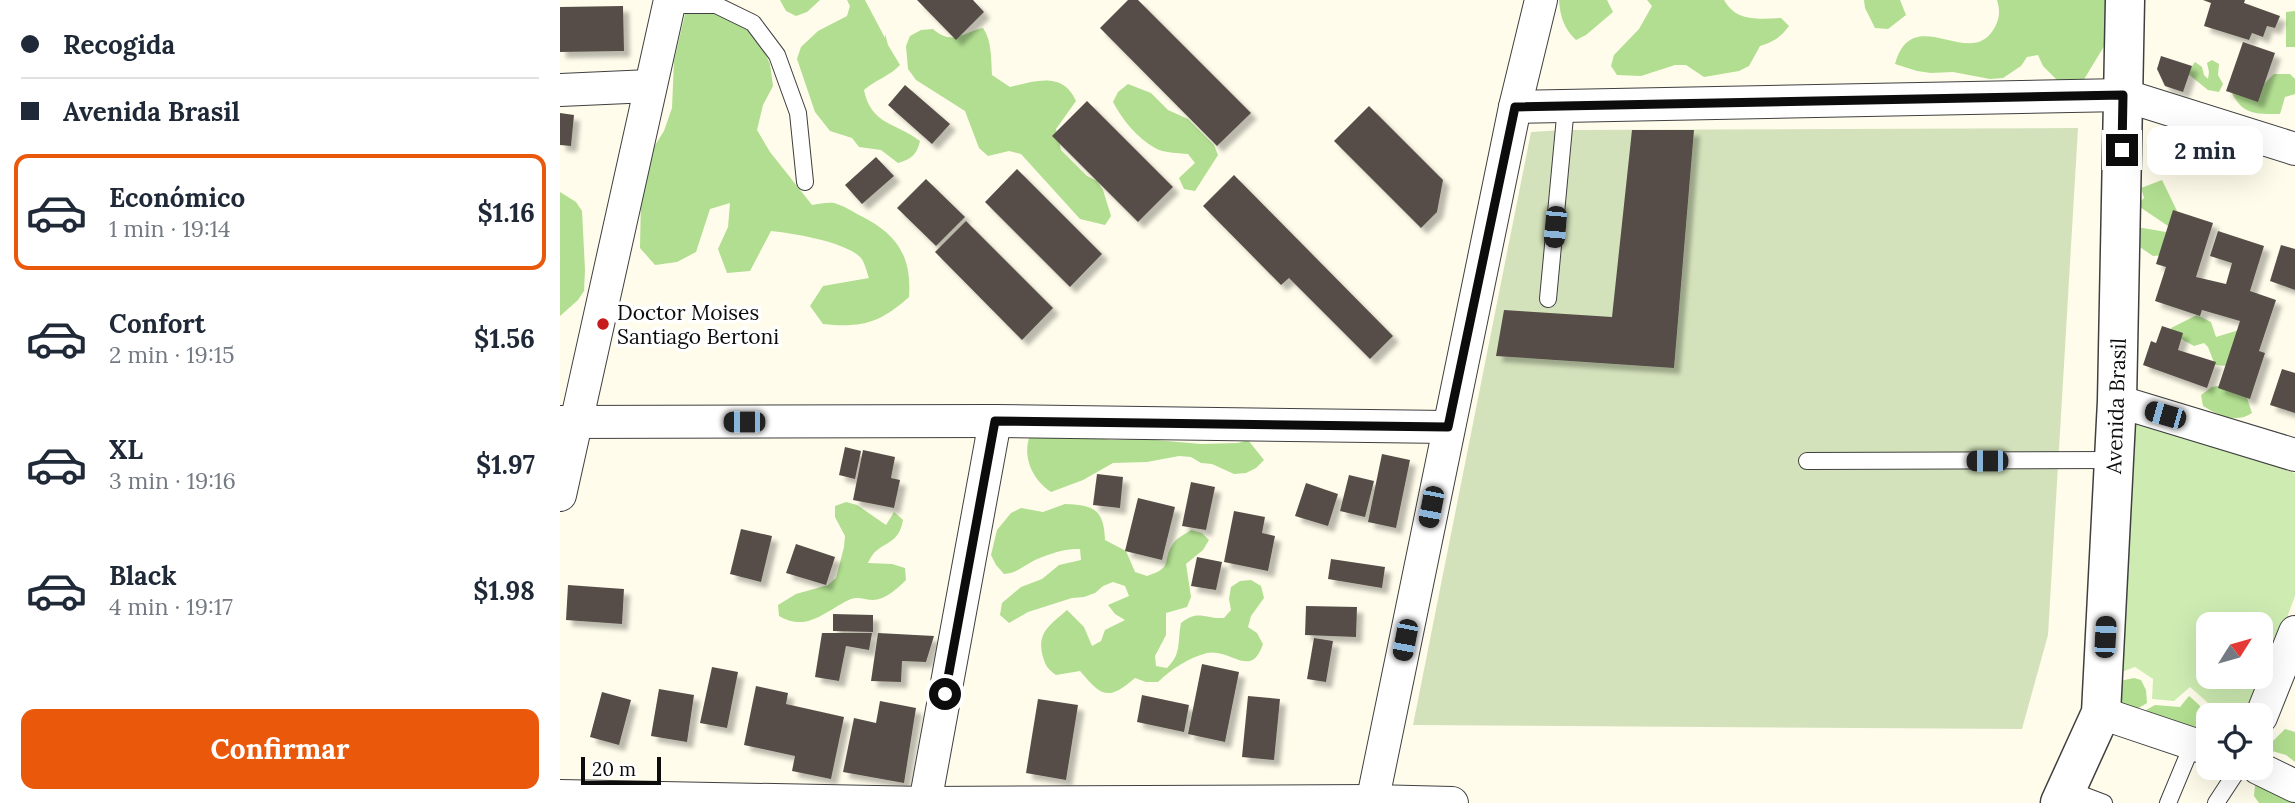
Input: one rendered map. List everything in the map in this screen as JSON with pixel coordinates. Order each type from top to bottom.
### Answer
[{"type":"street","points":[[1372,802],[1515,107],[1541,0]]},
{"type":"street","name":"Avenida Brasil","points":[[2063,796],[2101,713],[2118,401],[2125,0]]},
{"type":"street","points":[[560,495],[568,422],[670,2]]},
{"type":"street","points":[[560,89],[650,86]]},
{"type":"street","points":[[1515,107],[2123,95],[2295,149]]},
{"type":"street","points":[[2118,401],[2295,455]]},
{"type":"street","points":[[568,422],[995,421],[1448,427]]},
{"type":"street","points":[[925,803],[995,421]]},
{"type":"street","points":[[2267,703],[2295,632]]},
{"type":"street","points":[[2101,713],[2196,744]]},
{"type":"street","points":[[2273,775],[2295,786]]},
{"type":"street","points":[[560,796],[925,803],[1452,803]]},
{"type":"lane","points":[[670,2],[716,5],[753,23],[777,55],[798,113],[805,182]]},
{"type":"lane","points":[[1548,299],[1566,106]]},
{"type":"lane","points":[[1807,461],[2115,460]]},
{"type":"lane","points":[[2168,803],[2196,755]]},
{"type":"lane","points":[[2216,803],[2231,780]]},
{"type":"lane","points":[[2063,796],[2104,803]]},
{"type":"green space","points":[[780,0],[820,0],[807,12],[796,16],[786,11]]},
{"type":"green space","points":[[847,0],[865,0],[900,65],[864,90],[867,101],[878,117],[920,141],[910,158],[898,163],[881,150],[859,147],[852,138],[830,131],[815,112],[797,59],[801,47],[818,31],[847,16],[850,6]]},
{"type":"green space","points":[[1559,0],[1607,0],[1613,12],[1576,40],[1563,22]]},
{"type":"green space","points":[[1647,0],[1724,0],[1742,16],[1756,19],[1781,18],[1789,26],[1776,39],[1760,46],[1749,66],[1739,71],[1704,77],[1686,65],[1675,65],[1641,76],[1617,75],[1611,66],[1614,55],[1639,29],[1652,6]]},
{"type":"green space","points":[[1864,0],[1900,0],[1906,15],[1888,29],[1875,28]]},
{"type":"green space","points":[[1997,0],[2120,0],[2106,43],[2083,81],[2061,84],[2043,66],[2038,55],[2027,57],[2021,66],[2003,78],[1990,79],[1953,72],[1917,71],[1895,64],[1903,46],[1915,38],[1928,36],[1972,43],[1985,39],[1998,20]]},
{"type":"green space","points":[[708,4],[756,33],[770,64],[773,86],[763,105],[757,130],[770,152],[812,205],[831,203],[844,207],[883,230],[899,247],[908,269],[909,297],[889,313],[860,324],[823,324],[810,306],[823,286],[869,278],[861,258],[854,252],[819,239],[771,231],[750,271],[727,273],[718,249],[728,227],[730,203],[710,209],[696,252],[677,262],[655,265],[640,248],[641,199],[652,150],[664,131],[672,108],[674,61],[685,14]]},
{"type":"green space","points":[[2295,11],[2295,47],[2286,47],[2286,12]]},
{"type":"green space","points":[[983,28],[990,44],[992,75],[1010,87],[1038,81],[1056,82],[1064,85],[1076,101],[1056,129],[1061,150],[1087,176],[1097,181],[1103,190],[1111,216],[1105,225],[1080,219],[1021,154],[1009,151],[988,156],[979,148],[965,111],[916,80],[908,69],[906,46],[910,36],[921,30],[933,29],[946,37],[957,37]]},
{"type":"green space","points":[[2212,60],[2219,64],[2218,75],[2223,84],[2219,92],[2208,90],[2187,73],[2195,62],[2202,67],[2208,79],[2207,63]]},
{"type":"green space","points":[[2274,74],[2290,74],[2295,79],[2295,94],[2285,97],[2280,114],[2250,111],[2235,99],[2231,91],[2264,84]]},
{"type":"green space","points":[[1128,84],[1151,93],[1168,110],[1188,119],[1214,145],[1218,155],[1195,191],[1184,189],[1179,178],[1195,163],[1188,154],[1162,151],[1148,144],[1131,128],[1113,102],[1118,92]]},
{"type":"green space","points":[[2078,128],[2048,635],[2022,729],[1413,725],[1531,132]]},
{"type":"green space","points":[[2162,180],[2180,217],[2168,226],[2137,205],[2144,198],[2141,188]]},
{"type":"green space","points":[[560,192],[576,202],[582,211],[585,270],[584,291],[560,316]]},
{"type":"green space","points":[[2137,227],[2166,232],[2164,255],[2153,256],[2131,241]]},
{"type":"green space","points":[[2197,315],[2211,322],[2216,337],[2239,330],[2227,366],[2215,365],[2204,343],[2194,346],[2176,336],[2171,328]]},
{"type":"green space","points":[[2228,384],[2247,398],[2252,413],[2233,418],[2203,406],[2201,395],[2212,387]]},
{"type":"green space","points":[[2129,417],[2295,473],[2295,596],[2273,655],[2273,612],[2196,612],[2196,690],[2260,690],[2255,703],[2208,703],[2190,687],[2174,701],[2152,699],[2153,679],[2135,667],[2116,674]]},
{"type":"green space","points":[[1063,432],[1111,440],[1144,439],[1201,444],[1238,443],[1248,440],[1264,460],[1246,473],[1234,474],[1191,457],[1113,463],[1083,480],[1051,492],[1044,487],[1030,467],[1028,443],[1030,435]]},
{"type":"green space","points":[[846,502],[857,505],[886,525],[894,512],[903,520],[897,536],[877,550],[868,563],[892,564],[905,568],[906,580],[882,598],[851,599],[808,621],[789,621],[779,616],[778,605],[796,594],[828,585],[836,578],[845,536],[835,517],[835,506]]},
{"type":"green space","points":[[1065,504],[1095,510],[1102,521],[1105,540],[1126,551],[1135,572],[1147,576],[1161,570],[1174,542],[1191,530],[1202,533],[1209,540],[1203,550],[1186,564],[1191,597],[1187,607],[1166,613],[1166,635],[1155,656],[1156,666],[1167,668],[1175,657],[1181,623],[1192,616],[1224,618],[1231,610],[1231,587],[1240,581],[1251,580],[1261,586],[1264,598],[1251,616],[1248,627],[1257,633],[1263,644],[1258,655],[1253,660],[1246,661],[1207,653],[1181,664],[1158,682],[1135,678],[1112,693],[1100,691],[1080,671],[1056,675],[1053,673],[1045,663],[1041,649],[1043,636],[1050,625],[1067,610],[1084,627],[1092,646],[1101,641],[1105,630],[1125,620],[1115,614],[1108,605],[1129,596],[1125,586],[1113,582],[1095,593],[1028,612],[1009,623],[1000,615],[1002,603],[1021,587],[1042,579],[1059,565],[1081,560],[1080,549],[1069,549],[1004,574],[991,555],[997,530],[1011,513],[1021,508],[1043,512]]},
{"type":"green space","points":[[2134,678],[2141,680],[2146,690],[2147,703],[2132,712],[2111,703],[2115,682]]},
{"type":"green space","points":[[2189,696],[2197,703],[2196,735],[2137,715],[2155,705],[2180,707]]},
{"type":"green space","points":[[2285,729],[2295,732],[2295,762],[2286,755],[2273,751],[2273,741]]},
{"type":"green space","points":[[2255,785],[2295,803],[2259,803],[2254,796]]},
{"type":"building","points":[[917,0],[973,0],[984,12],[956,40]]},
{"type":"building","points":[[1128,0],[1138,0],[1251,113],[1217,146],[1100,28]]},
{"type":"building","points":[[2203,0],[2245,0],[2244,3],[2280,16],[2275,28],[2267,26],[2263,37],[2252,33],[2249,40],[2204,26],[2211,3]]},
{"type":"building","points":[[623,6],[624,51],[560,52],[560,7]]},
{"type":"building","points":[[2243,42],[2275,53],[2258,102],[2226,91]]},
{"type":"building","points":[[2161,56],[2192,66],[2183,92],[2165,86],[2157,69]]},
{"type":"building","points":[[905,85],[950,124],[932,144],[888,105]]},
{"type":"building","points":[[1087,101],[1173,187],[1138,222],[1052,136]]},
{"type":"building","points":[[1369,106],[1443,180],[1437,212],[1421,228],[1334,141]]},
{"type":"building","points":[[560,113],[574,115],[571,146],[560,145]]},
{"type":"building","points":[[1632,130],[1694,130],[1674,368],[1496,356],[1504,310],[1612,317]]},
{"type":"building","points":[[876,157],[894,176],[862,204],[845,185]]},
{"type":"building","points":[[1017,169],[1102,254],[1070,287],[985,202]]},
{"type":"building","points":[[1234,175],[1393,336],[1370,359],[1289,278],[1281,285],[1203,206]]},
{"type":"building","points":[[926,179],[965,217],[936,246],[897,208]]},
{"type":"building","points":[[2173,210],[2213,223],[2196,277],[2226,284],[2232,263],[2210,256],[2218,231],[2264,246],[2250,291],[2276,300],[2259,351],[2265,353],[2250,399],[2218,388],[2240,321],[2202,310],[2200,316],[2155,301],[2166,267],[2156,264]]},
{"type":"building","points":[[966,221],[1053,308],[1022,340],[935,252]]},
{"type":"building","points":[[2281,245],[2295,249],[2295,290],[2270,281]]},
{"type":"building","points":[[2162,326],[2183,333],[2178,350],[2216,362],[2207,388],[2143,365],[2151,341],[2156,343]]},
{"type":"building","points":[[2282,369],[2295,373],[2295,413],[2270,405]]},
{"type":"building","points":[[845,447],[861,451],[855,479],[839,475]]},
{"type":"building","points":[[863,450],[895,457],[891,478],[900,480],[894,508],[853,500]]},
{"type":"building","points":[[1382,454],[1410,460],[1396,528],[1368,522]]},
{"type":"building","points":[[1097,474],[1123,477],[1120,508],[1093,505]]},
{"type":"building","points":[[1349,475],[1374,481],[1365,517],[1340,511]]},
{"type":"building","points":[[1191,482],[1215,487],[1206,530],[1182,526]]},
{"type":"building","points":[[1306,483],[1338,494],[1328,526],[1295,516]]},
{"type":"building","points":[[1138,498],[1175,507],[1162,560],[1125,551]]},
{"type":"building","points":[[1234,511],[1265,517],[1262,533],[1275,536],[1268,571],[1224,562]]},
{"type":"building","points":[[741,529],[772,536],[761,582],[730,574]]},
{"type":"building","points":[[796,544],[835,557],[826,585],[786,573]]},
{"type":"building","points":[[1197,557],[1222,562],[1216,590],[1191,586]]},
{"type":"building","points":[[1331,559],[1385,567],[1382,588],[1328,579]]},
{"type":"building","points":[[568,585],[624,589],[622,624],[566,620]]},
{"type":"building","points":[[1306,606],[1357,607],[1356,637],[1305,635]]},
{"type":"building","points":[[833,614],[873,615],[873,632],[833,631]]},
{"type":"building","points":[[822,633],[872,633],[869,650],[846,646],[839,681],[815,677]]},
{"type":"building","points":[[878,633],[934,636],[926,662],[902,661],[901,682],[871,681]]},
{"type":"building","points":[[1314,638],[1333,641],[1326,682],[1307,679]]},
{"type":"building","points":[[1202,664],[1239,672],[1225,742],[1188,734]]},
{"type":"building","points":[[712,667],[738,672],[727,728],[700,723]]},
{"type":"building","points":[[756,686],[788,693],[786,704],[844,717],[831,779],[792,771],[795,756],[744,745]]},
{"type":"building","points":[[659,689],[694,695],[687,742],[651,736]]},
{"type":"building","points":[[602,692],[631,700],[619,745],[590,737]]},
{"type":"building","points":[[1142,695],[1189,705],[1184,732],[1137,722]]},
{"type":"building","points":[[1248,696],[1280,699],[1274,760],[1242,757]]},
{"type":"building","points":[[1038,699],[1078,705],[1066,780],[1026,773]]},
{"type":"building","points":[[880,701],[916,708],[904,783],[843,772],[854,718],[876,723]]},
{"type":"place","name":"Doctor Moises Santiago Bertoni","points":[[603,324]]},
{"type":"route","points":[[945,694],[995,421],[1448,427],[1515,107],[2123,95],[2122,150]]}]
